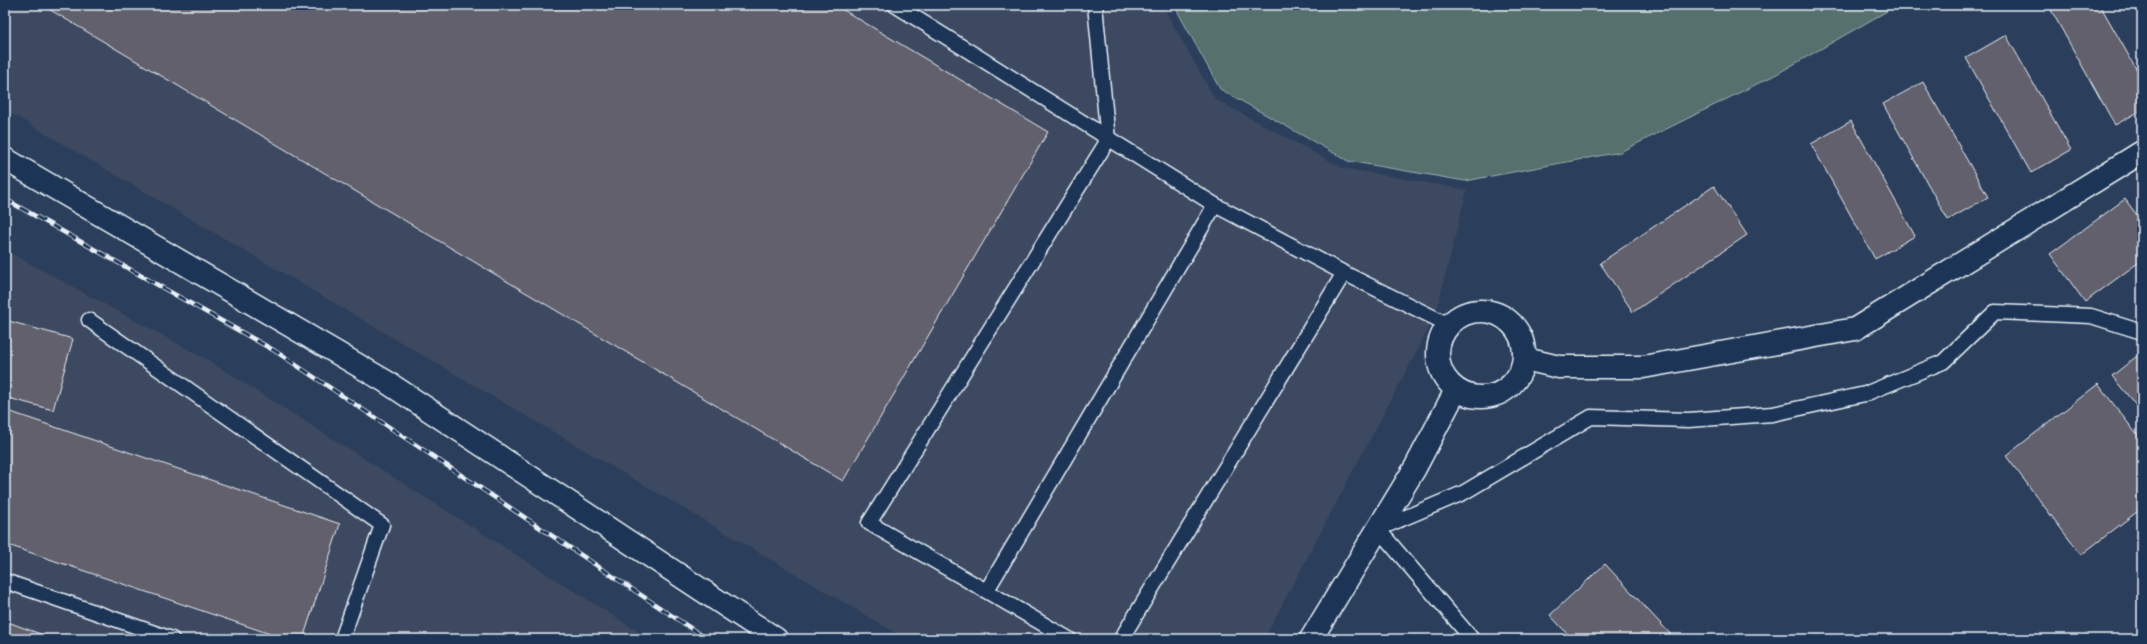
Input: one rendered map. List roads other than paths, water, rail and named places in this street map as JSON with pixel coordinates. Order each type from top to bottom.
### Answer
[{"type":"street","points":[[1525,359],[1559,368],[1643,367],[1855,329],[2142,152]]},
{"type":"street","points":[[5,159],[384,382],[776,639]]},
{"type":"street","points":[[1481,310],[1499,314],[1514,325],[1523,341],[1525,359],[1519,376],[1507,390],[1491,397],[1472,398],[1456,390],[1444,376],[1438,358],[1440,340],[1449,325],[1464,314],[1481,310]]},
{"type":"street","points":[[1311,639],[1415,468],[1456,390]]},
{"type":"lane","points":[[895,5],[1108,140],[1215,205],[1344,273],[1449,325]]},
{"type":"lane","points":[[1069,639],[869,523],[1108,140],[1095,5]]},
{"type":"lane","points":[[986,590],[1215,205]]},
{"type":"lane","points":[[1121,639],[1344,273]]},
{"type":"lane","points":[[1472,639],[1378,529],[1463,493],[1591,417],[1688,420],[1773,414],[1865,394],[1943,362],[1995,312],[2091,316],[2142,332]]},
{"type":"lane","points":[[88,320],[382,525],[342,639]]},
{"type":"lane","points":[[5,581],[172,639]]},
{"type":"railway","points":[[5,199],[275,351],[707,639]]}]
